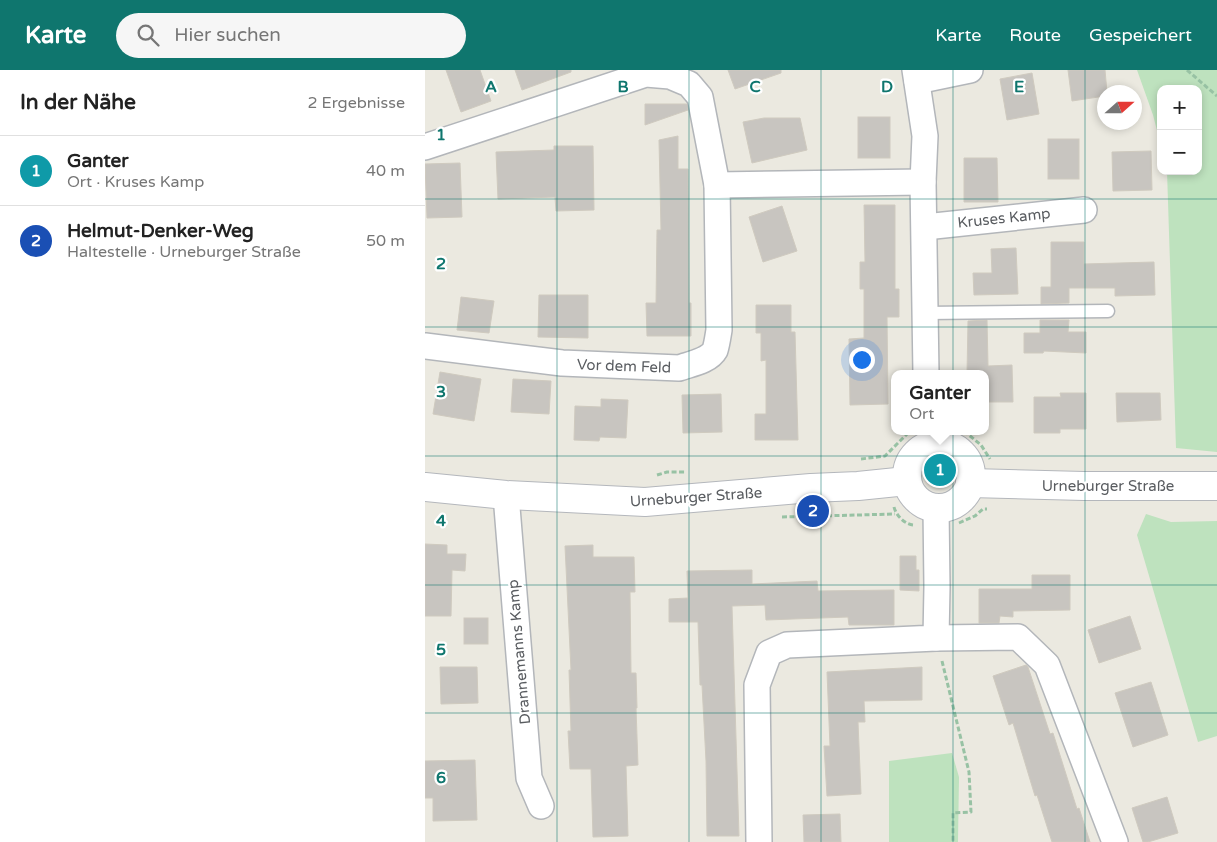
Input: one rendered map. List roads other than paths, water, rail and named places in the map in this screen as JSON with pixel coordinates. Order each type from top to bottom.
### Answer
[{"type":"street","points":[[926,370],[923,182],[925,136],[916,76],[970,70]]},
{"type":"street","name":"Vor dem Feld","points":[[425,148],[646,74],[670,76],[689,84],[700,97],[717,185],[719,330],[715,351],[705,359],[679,368],[562,364],[425,346]]},
{"type":"street","points":[[717,185],[923,182]]},
{"type":"street","name":"Kruses Kamp","points":[[925,227],[1084,210]]},
{"type":"street","points":[[932,438],[941,444],[952,447],[964,456],[970,469],[970,483],[967,492],[955,503],[943,508],[927,506],[919,501],[912,494],[907,481],[911,459],[932,438]]},
{"type":"street","name":"Urneburger Straße","points":[[425,487],[506,495],[645,502],[907,481]]},
{"type":"street","name":"Urneburger Straße","points":[[970,483],[1084,486],[1217,486]]},
{"type":"street","name":"Drannemanns Kamp","points":[[506,495],[529,778],[541,806]]},
{"type":"street","points":[[936,508],[936,638]]},
{"type":"street","points":[[759,842],[757,685],[769,653],[787,645],[936,638],[1018,637],[1047,665],[1115,842]]},
{"type":"lane","points":[[925,313],[1108,311]]},
{"type":"place","name":"Ganter","points":[[940,470]]},
{"type":"place","name":"Helmut-Denker-Weg","points":[[813,511]]}]
